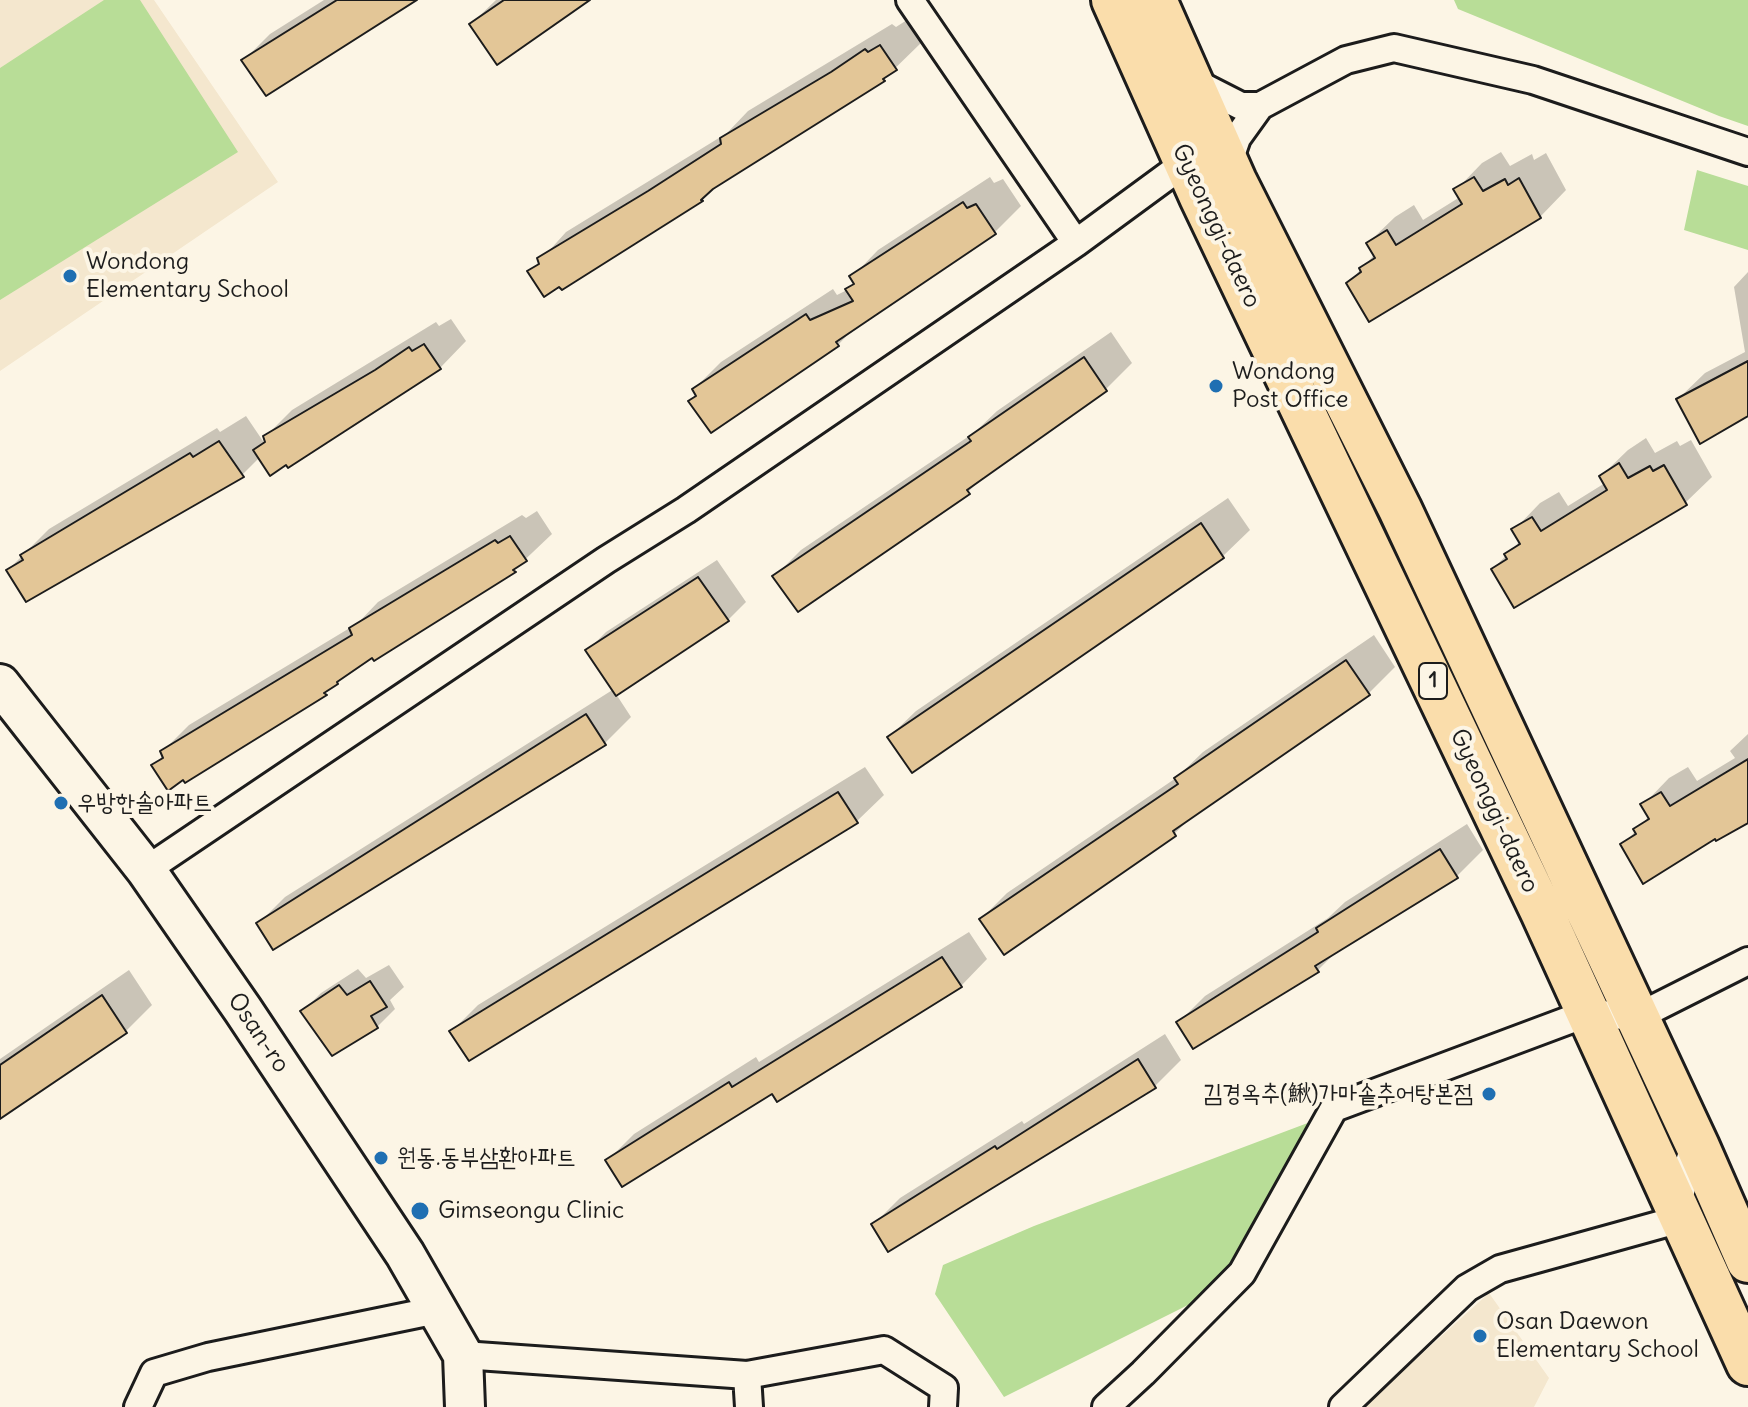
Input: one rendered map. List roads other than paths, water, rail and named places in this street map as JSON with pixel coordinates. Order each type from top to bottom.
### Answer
[{"type":"main road","name":"Gyeonggi-daero","points":[[1113,0],[1185,163],[1588,1013],[1748,1364]]},
{"type":"main road","name":"Gyeonggi-daero","points":[[1155,0],[1228,164],[1400,509],[1698,1147],[1748,1261]]},
{"type":"street","points":[[910,0],[1076,243]]},
{"type":"street","points":[[1228,164],[1237,138],[1260,106],[1346,60],[1394,48],[1533,80],[1748,152]]},
{"type":"street","points":[[1190,80],[1241,106],[1260,106]]},
{"type":"street","points":[[146,870],[606,560],[686,510],[1076,243],[1185,163]]},
{"type":"street","name":"Osan-ro","points":[[0,684],[146,870],[405,1254],[463,1355],[465,1407]]},
{"type":"street","points":[[1106,1407],[1242,1273],[1334,1108],[1588,1013],[1637,1017],[1748,961]]},
{"type":"street","points":[[1343,1407],[1467,1288],[1500,1269],[1666,1223],[1677,1206],[1690,1159],[1698,1147]]},
{"type":"street","points":[[138,1407],[154,1373],[208,1357],[437,1310]]},
{"type":"street","points":[[463,1355],[747,1375],[884,1350],[944,1388],[943,1407]]},
{"type":"street","points":[[747,1375],[749,1407]]},
{"type":"place","name":"Wondong Elementary School","points":[[70,276]]},
{"type":"place","name":"Wondong Post Office","points":[[1216,386]]},
{"type":"place","name":"우방한솔아파트","points":[[61,803]]},
{"type":"place","name":"김경옥추(鰍)가마솥추어탕본점","points":[[1489,1094]]},
{"type":"place","name":"원동.동부삼환아파트","points":[[381,1158]]},
{"type":"place","name":"Gimseongu Clinic","points":[[420,1211]]},
{"type":"place","name":"Osan Daewon Elementary School","points":[[1480,1336]]}]
